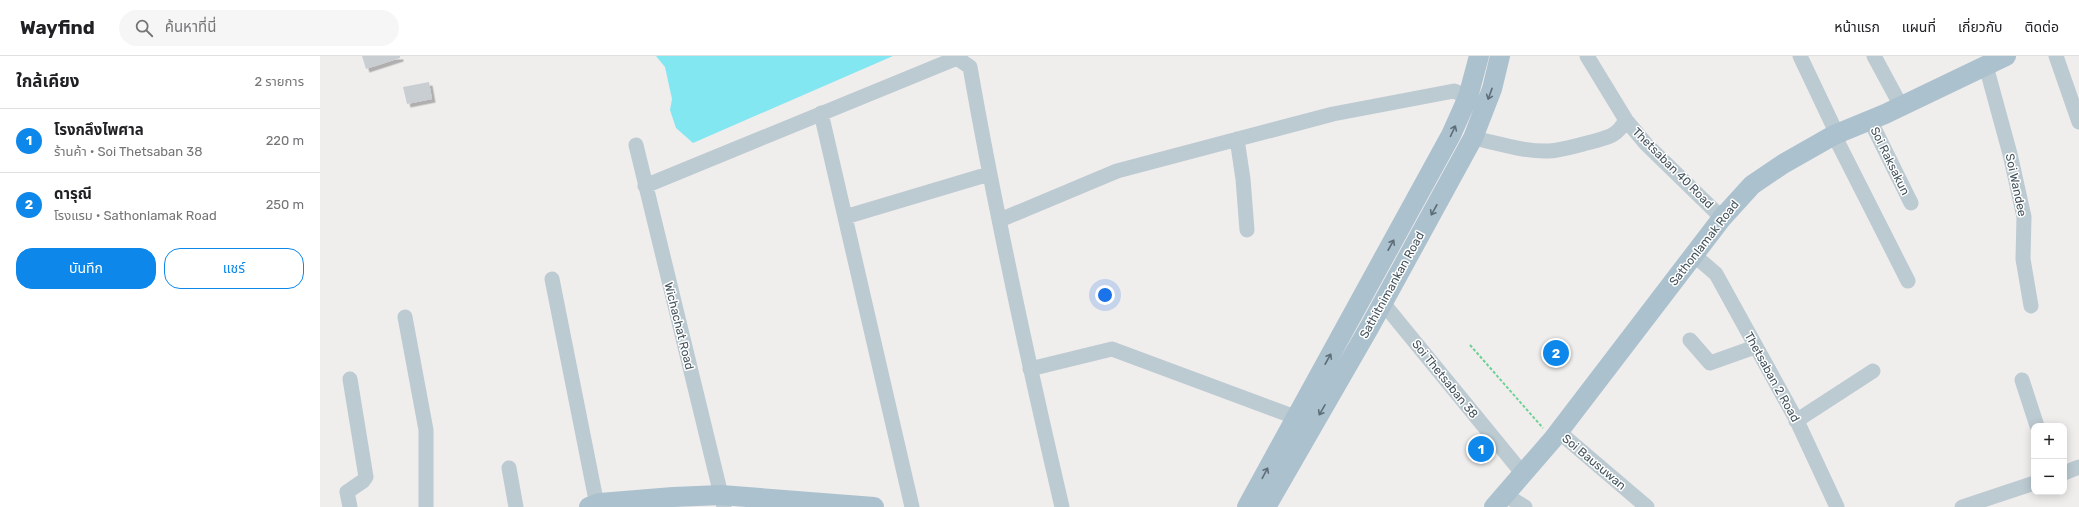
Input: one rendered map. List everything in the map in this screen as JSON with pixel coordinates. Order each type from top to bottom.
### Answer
[{"type":"main road","name":"Sathitnimankan Road","points":[[1247,507],[1451,135],[1468,97],[1479,56]]},
{"type":"main road","name":"Sathitnimankan Road","points":[[1266,507],[1383,302],[1473,138],[1492,89],[1500,56]]},
{"type":"main road","name":"Sathonlamak Road","points":[[1500,501],[1556,436],[1722,218],[1752,185],[1783,164],[1836,134],[1901,106],[2006,56]]},
{"type":"main road","points":[[593,506],[673,497],[722,501],[874,507]]},
{"type":"street","name":"Thetsaban 40 Road","points":[[1587,56],[1626,120],[1646,144],[1722,218]]},
{"type":"street","points":[[1800,56],[1836,134],[1908,281]]},
{"type":"street","points":[[1874,56],[1901,106]]},
{"type":"street","points":[[2056,56],[2079,122]]},
{"type":"street","points":[[644,186],[821,112],[957,58],[970,67],[989,174],[1000,220],[1030,369],[1062,507]]},
{"type":"street","name":"Soi Wandee","points":[[1986,66],[2010,154],[2024,216],[2023,259],[2031,306]]},
{"type":"street","points":[[1000,220],[1117,172],[1333,114],[1392,101],[1454,91],[1468,97]]},
{"type":"street","points":[[821,112],[912,507]]},
{"type":"street","points":[[1473,138],[1533,150],[1549,151],[1567,148],[1610,136],[1620,131],[1626,120]]},
{"type":"street","name":"Soi Raksakun","points":[[1870,120],[1911,203]]},
{"type":"street","points":[[1237,140],[1243,179],[1247,230]]},
{"type":"street","name":"Wichachat Road","points":[[636,145],[644,186],[722,501]]},
{"type":"street","points":[[845,217],[989,174]]},
{"type":"street","name":"Thetsaban 2 Road","points":[[1694,255],[1716,274],[1796,421],[1837,507]]},
{"type":"street","points":[[552,279],[593,506]]},
{"type":"street","name":"Soi Thetsaban 38","points":[[1383,302],[1523,474]]},
{"type":"street","points":[[405,317],[426,430],[426,507]]},
{"type":"street","points":[[1690,340],[1710,364],[1755,347]]},
{"type":"street","points":[[1030,369],[1112,349],[1295,417]]},
{"type":"street","points":[[1796,421],[1873,371]]},
{"type":"street","points":[[350,379],[366,477],[363,482],[347,492],[350,507]]},
{"type":"street","points":[[2022,380],[2036,423]]},
{"type":"street","name":"Soi Bausuwan","points":[[1556,436],[1647,507]]},
{"type":"street","points":[[509,468],[516,507]]},
{"type":"street","points":[[2067,472],[2079,468]]},
{"type":"street","points":[[1962,507],[2031,484]]},
{"type":"street","points":[[1500,501],[1525,507]]},
{"type":"path","points":[[1470,345],[1528,413],[1556,436]]},
{"type":"water","points":[[656,56],[893,56],[693,143],[676,128],[670,110],[672,99],[665,67]]},
{"type":"building","points":[[362,56],[400,56],[400,58],[366,69]]},
{"type":"building","points":[[429,82],[432,99],[407,104],[403,87]]},
{"type":"place","name":"ดารุณี","points":[[1556,353]]},
{"type":"place","name":"โรงกลึงไพศาล","points":[[1481,449]]}]
